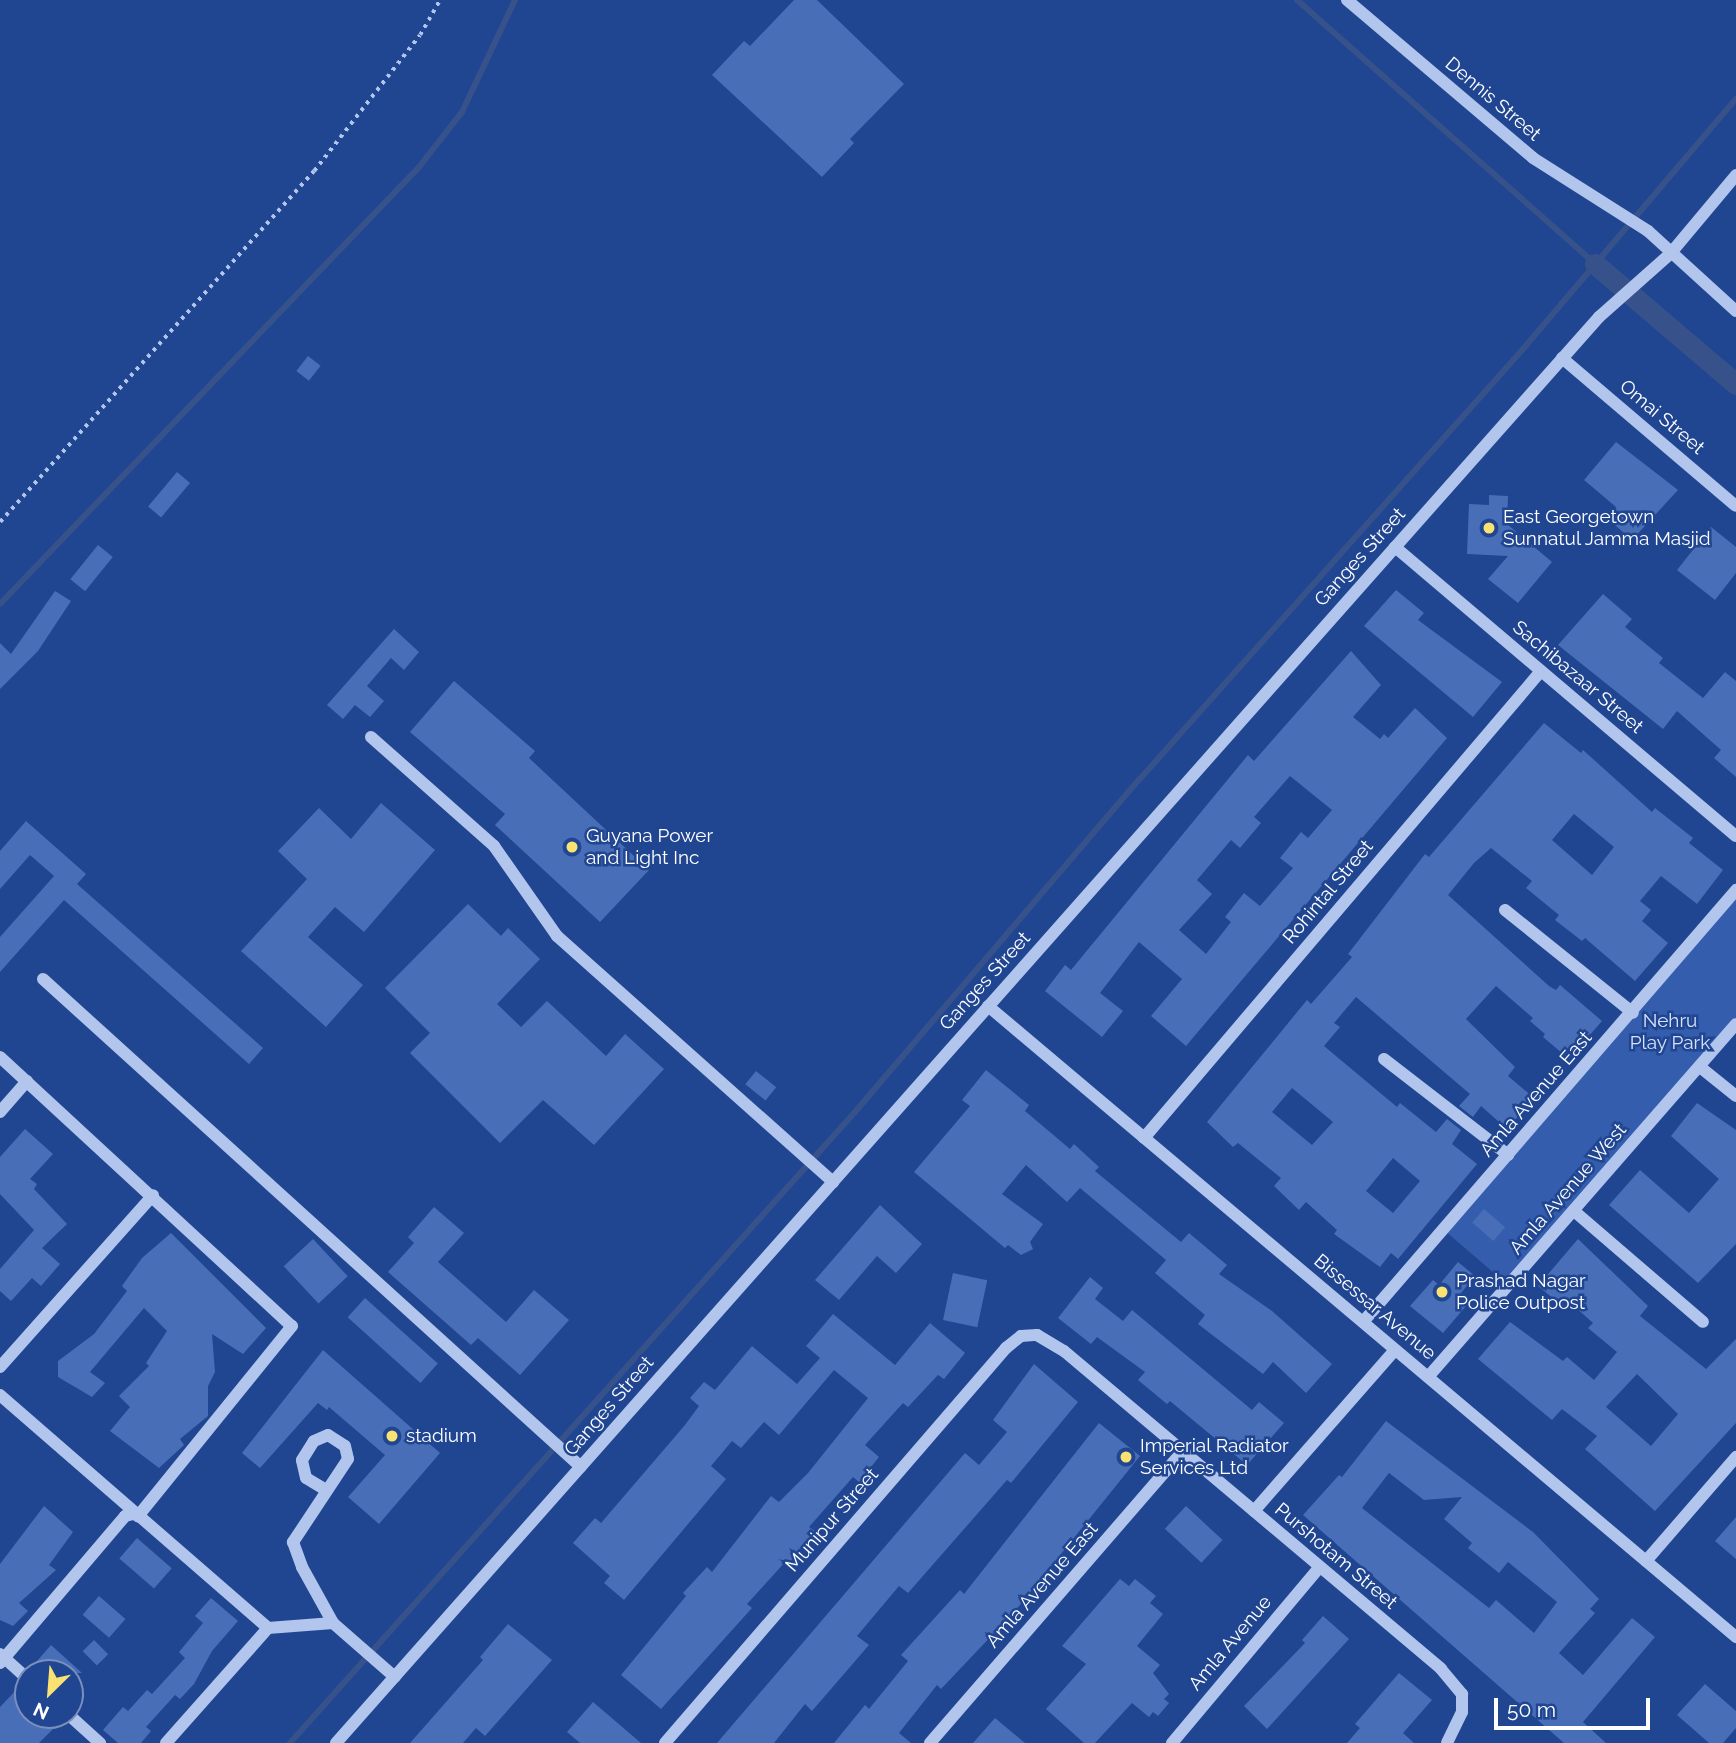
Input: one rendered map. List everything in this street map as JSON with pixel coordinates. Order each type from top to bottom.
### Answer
[{"type":"street","name":"Dennis Street","points":[[1347,0],[1533,158],[1648,231],[1670,254]]},
{"type":"street","name":"Ganges Street","points":[[336,1743],[1562,358],[1645,272],[1670,254],[1736,175]]},
{"type":"street","points":[[1670,254],[1736,311]]},
{"type":"street","name":"Omai Street","points":[[1562,358],[1736,506]]},
{"type":"street","name":"Sachibazaar Street","points":[[1395,547],[1736,836]]},
{"type":"street","name":"Rohintal Street","points":[[1144,1138],[1541,671]]},
{"type":"street","points":[[371,737],[494,846],[556,936],[833,1182]]},
{"type":"street","name":"Amla Avenue East","points":[[1363,1322],[1633,1013],[1736,890]]},
{"type":"street","points":[[1505,910],[1633,1013]]},
{"type":"street","points":[[43,979],[581,1467]]},
{"type":"street","name":"Bissessar Avenue","points":[[988,1006],[1736,1637]]},
{"type":"street","name":"Amla Avenue West","points":[[1428,1377],[1736,1024]]},
{"type":"street","points":[[0,1058],[153,1195],[292,1326],[136,1515],[125,1516],[1,1658]]},
{"type":"street","points":[[1384,1059],[1508,1155]]},
{"type":"street","points":[[1700,1067],[1736,1097]]},
{"type":"street","points":[[0,1112],[27,1081]]},
{"type":"street","points":[[0,1367],[153,1195]]},
{"type":"street","points":[[1574,1211],[1703,1322]]},
{"type":"street","name":"Purshotam Street","points":[[1037,1335],[1050,1339],[1254,1511],[1318,1569],[1441,1669],[1462,1694],[1462,1712],[1447,1743]]},
{"type":"street","name":"Munipur Street","points":[[665,1743],[1006,1348],[1021,1336],[1037,1335]]},
{"type":"street","points":[[1254,1511],[1395,1350]]},
{"type":"street","points":[[0,1395],[268,1628]]},
{"type":"street","name":"Amla Avenue East","points":[[930,1743],[1182,1452]]},
{"type":"street","points":[[1646,1561],[1736,1457]]},
{"type":"street","points":[[326,1490],[293,1542],[298,1559],[332,1623],[394,1677]]},
{"type":"street","name":"Amla Avenue","points":[[1172,1743],[1318,1569]]},
{"type":"street","points":[[166,1743],[268,1628],[332,1623]]},
{"type":"street","points":[[84,1729],[100,1743]]},
{"type":"path","points":[[0,523],[314,171],[420,35],[440,0]]},
{"type":"green space","name":"Nehru Play Park","points":[[1736,890],[1736,1022],[1509,1286],[1444,1230]]},
{"type":"building","points":[[794,0],[817,0],[904,84],[850,139],[854,143],[822,177],[712,75],[744,41],[750,46]]},
{"type":"building","points":[[308,356],[321,366],[309,381],[296,371]]},
{"type":"building","points":[[1616,442],[1678,490],[1632,540],[1607,518],[1616,507],[1584,480]]},
{"type":"building","points":[[177,472],[190,483],[161,517],[148,506]]},
{"type":"building","points":[[1489,495],[1508,496],[1507,524],[1552,562],[1518,603],[1488,579],[1508,556],[1467,554],[1469,504],[1489,505]]},
{"type":"building","points":[[1711,527],[1736,547],[1736,573],[1715,600],[1677,570]]},
{"type":"building","points":[[98,545],[113,557],[85,591],[70,579]]},
{"type":"building","points":[[1396,590],[1424,613],[1418,620],[1502,682],[1473,717],[1364,626]]},
{"type":"building","points":[[55,591],[71,601],[38,651],[0,689],[0,643],[11,654]]},
{"type":"building","points":[[1603,594],[1632,619],[1625,627],[1663,658],[1659,663],[1703,698],[1725,672],[1736,681],[1736,777],[1714,758],[1721,750],[1677,711],[1663,729],[1558,645]]},
{"type":"building","points":[[394,629],[419,652],[404,670],[391,658],[367,686],[384,701],[370,717],[355,705],[343,719],[327,705]]},
{"type":"building","points":[[1351,651],[1381,685],[1353,717],[1380,739],[1384,734],[1388,738],[1415,708],[1447,738],[1186,1046],[1151,1016],[1182,979],[1139,942],[1100,993],[1123,1011],[1102,1037],[1045,991],[1065,965],[1071,970],[1248,755],[1254,761]],"holes":[[[1290,776],[1332,810],[1308,838],[1301,832],[1280,858],[1293,868],[1260,906],[1244,893],[1225,917],[1231,922],[1206,954],[1179,930],[1212,894],[1197,880],[1231,840],[1240,848],[1261,823],[1254,817]]]},
{"type":"building","points":[[454,681],[535,751],[529,758],[649,870],[600,922],[495,825],[505,814],[410,732]]},
{"type":"building","points":[[1544,723],[1581,753],[1583,750],[1652,812],[1655,808],[1693,838],[1689,843],[1723,870],[1697,904],[1661,876],[1640,901],[1651,910],[1642,921],[1668,943],[1635,981],[1585,938],[1582,941],[1555,920],[1559,915],[1526,888],[1532,881],[1491,848],[1474,863],[1448,895],[1549,986],[1556,990],[1560,985],[1602,1021],[1569,1059],[1543,1037],[1545,1034],[1530,1021],[1533,1018],[1496,986],[1466,1019],[1515,1067],[1508,1076],[1534,1098],[1507,1129],[1481,1106],[1473,1117],[1459,1106],[1470,1094],[1356,997],[1334,1023],[1340,1027],[1324,1046],[1397,1107],[1400,1103],[1436,1132],[1447,1119],[1461,1130],[1452,1144],[1477,1164],[1398,1259],[1391,1253],[1380,1267],[1334,1234],[1337,1230],[1306,1202],[1299,1210],[1274,1186],[1281,1178],[1238,1143],[1233,1147],[1207,1122],[1307,1000],[1311,1004],[1352,957],[1348,954],[1425,854],[1429,857]],"holes":[[[1574,814],[1614,847],[1592,875],[1552,840]],[[1292,1088],[1333,1122],[1312,1145],[1272,1112]],[[1393,1158],[1420,1181],[1393,1213],[1366,1191]]]},
{"type":"building","points":[[381,803],[435,850],[364,932],[335,907],[308,937],[363,985],[326,1027],[241,951],[307,879],[278,851],[319,808],[351,839]]},
{"type":"building","points":[[26,821],[86,874],[77,884],[263,1048],[249,1064],[64,900],[0,972],[0,937],[54,876],[30,855],[0,889],[0,851]]},
{"type":"building","points":[[468,904],[501,936],[508,928],[540,959],[497,1004],[521,1027],[547,1001],[606,1056],[625,1034],[664,1069],[594,1145],[543,1100],[500,1143],[410,1053],[430,1033],[385,988]]},
{"type":"building","points":[[986,1070],[1029,1105],[1025,1111],[1070,1149],[1074,1144],[1099,1167],[1095,1171],[1181,1242],[1189,1233],[1227,1265],[1219,1274],[1272,1311],[1332,1364],[1306,1393],[1273,1362],[1263,1374],[1198,1324],[1205,1315],[1155,1273],[1166,1260],[1080,1188],[1067,1202],[1026,1165],[1002,1194],[1043,1224],[1030,1242],[1033,1249],[1021,1255],[1008,1245],[1005,1248],[914,1172],[970,1106],[962,1100]]},
{"type":"building","points":[[756,1071],[776,1087],[766,1101],[745,1084]]},
{"type":"building","points":[[1697,1103],[1736,1130],[1736,1244],[1698,1283],[1609,1205],[1640,1170],[1689,1213],[1719,1179],[1671,1136]]},
{"type":"building","points":[[25,1129],[53,1154],[30,1179],[37,1184],[34,1189],[67,1224],[42,1248],[60,1264],[41,1286],[32,1278],[11,1301],[0,1291],[0,1269],[34,1230],[0,1194],[0,1157]]},
{"type":"building","points":[[880,1205],[922,1244],[896,1273],[877,1256],[839,1300],[815,1280]]},
{"type":"building","points":[[434,1207],[464,1233],[438,1262],[506,1322],[534,1290],[569,1320],[520,1375],[478,1338],[471,1345],[388,1272],[414,1243],[408,1237]]},
{"type":"building","points":[[1484,1209],[1505,1227],[1493,1241],[1472,1223]]},
{"type":"building","points":[[171,1233],[266,1328],[243,1354],[212,1334],[215,1372],[208,1386],[208,1416],[180,1439],[184,1445],[159,1468],[110,1431],[130,1407],[119,1396],[149,1366],[146,1363],[167,1331],[144,1308],[90,1372],[105,1383],[92,1397],[58,1377],[58,1361],[94,1334],[127,1291],[122,1286],[142,1258]]},
{"type":"building","points":[[313,1239],[348,1276],[319,1304],[284,1266]]},
{"type":"building","points":[[1578,1239],[1648,1306],[1640,1316],[1706,1369],[1736,1339],[1736,1423],[1655,1511],[1585,1449],[1597,1436],[1562,1409],[1552,1420],[1478,1359],[1510,1322],[1563,1361],[1567,1357],[1594,1380],[1617,1352],[1588,1328],[1593,1323],[1565,1298],[1560,1304],[1538,1286]],"holes":[[[1637,1374],[1678,1414],[1651,1446],[1606,1407]]]},
{"type":"building","name":"Prashad Nagar Police Outpost","points":[[1458,1262],[1475,1276],[1456,1299],[1466,1306],[1443,1333],[1410,1306],[1433,1280],[1439,1285]]},
{"type":"building","points":[[953,1273],[987,1280],[977,1327],[943,1320]]},
{"type":"building","points":[[1090,1277],[1103,1288],[1095,1299],[1123,1321],[1132,1310],[1252,1410],[1259,1402],[1284,1423],[1247,1465],[1170,1401],[1167,1404],[1138,1380],[1145,1372],[1097,1337],[1091,1344],[1058,1318]]},
{"type":"building","points":[[365,1298],[438,1364],[420,1383],[348,1317]]},
{"type":"building","points":[[833,1314],[895,1365],[930,1323],[965,1353],[944,1379],[938,1375],[908,1407],[903,1403],[865,1445],[879,1457],[859,1482],[853,1477],[809,1527],[815,1531],[789,1563],[786,1561],[747,1604],[752,1608],[661,1709],[621,1675],[686,1596],[683,1593],[707,1567],[712,1572],[771,1496],[779,1502],[808,1473],[868,1398],[834,1370],[779,1435],[764,1422],[741,1448],[732,1441],[711,1466],[726,1479],[624,1600],[604,1583],[610,1576],[573,1543],[595,1518],[601,1523],[685,1425],[699,1406],[690,1398],[704,1382],[715,1390],[752,1346],[797,1384],[820,1358],[806,1346]]},
{"type":"building","name":"stadium","points":[[323,1350],[440,1453],[379,1524],[348,1497],[385,1455],[329,1407],[327,1410],[318,1403],[260,1468],[242,1453]]},
{"type":"building","points":[[1034,1364],[1078,1402],[1011,1483],[1007,1480],[908,1593],[899,1586],[857,1636],[869,1645],[812,1711],[805,1704],[774,1743],[717,1743],[965,1453],[979,1465],[1007,1432],[993,1420]]},
{"type":"building","points":[[1386,1421],[1533,1532],[1599,1599],[1590,1609],[1595,1613],[1559,1653],[1583,1675],[1632,1618],[1655,1637],[1583,1722],[1606,1743],[1564,1743],[1303,1515],[1339,1475],[1342,1477]],"holes":[[[1389,1473],[1424,1500],[1462,1497],[1444,1519],[1472,1543],[1468,1548],[1499,1573],[1508,1562],[1557,1602],[1534,1633],[1496,1600],[1489,1608],[1362,1508]]]},
{"type":"building","points":[[1099,1423],[1140,1456],[1015,1611],[941,1689],[937,1685],[899,1733],[911,1743],[834,1743],[865,1705],[869,1709],[908,1661],[901,1655],[960,1590],[964,1594]]},
{"type":"building","points":[[44,1506],[73,1532],[49,1565],[56,1570],[19,1603],[28,1611],[13,1626],[0,1620],[0,1564]]},
{"type":"building","points":[[1186,1506],[1223,1540],[1201,1563],[1165,1529]]},
{"type":"building","points":[[1736,1517],[1736,1559],[1715,1541]]},
{"type":"building","points":[[137,1538],[172,1568],[154,1589],[119,1558]]},
{"type":"building","points":[[1120,1579],[1129,1586],[1135,1579],[1156,1596],[1150,1603],[1163,1614],[1137,1646],[1160,1665],[1153,1673],[1169,1694],[1164,1699],[1169,1703],[1158,1716],[1153,1712],[1149,1717],[1132,1703],[1095,1743],[1084,1743],[1046,1709],[1086,1664],[1062,1646]]},
{"type":"building","points":[[99,1596],[125,1619],[109,1638],[83,1615]]},
{"type":"building","points":[[211,1598],[238,1621],[212,1651],[194,1684],[180,1699],[175,1695],[146,1727],[151,1731],[141,1743],[118,1743],[103,1730],[123,1707],[128,1711],[147,1690],[152,1694],[185,1658],[179,1652],[203,1623],[195,1616]]},
{"type":"building","points":[[1323,1616],[1349,1639],[1267,1729],[1244,1706],[1305,1643],[1302,1640]]},
{"type":"building","points":[[508,1624],[552,1660],[485,1736],[476,1728],[463,1743],[410,1743],[483,1660],[480,1657]]},
{"type":"building","points":[[94,1640],[108,1654],[97,1665],[83,1651]]},
{"type":"building","points":[[51,1645],[66,1659],[39,1659]]},
{"type":"building","points":[[1399,1673],[1432,1700],[1403,1733],[1414,1743],[1347,1743],[1360,1728],[1355,1724]]},
{"type":"building","points":[[1705,1684],[1736,1711],[1736,1728],[1723,1743],[1709,1743],[1677,1715]]},
{"type":"building","points":[[14,1692],[14,1729],[53,1729],[39,1743],[0,1743],[0,1707]]},
{"type":"building","points":[[593,1702],[641,1743],[580,1743],[567,1732]]},
{"type":"building","points":[[995,1718],[1025,1743],[973,1743]]},
{"type":"waterway","points":[[0,604],[419,167],[462,112],[515,0]]},
{"type":"waterway","points":[[1297,0],[1595,264]]},
{"type":"waterway","points":[[290,1743],[855,1112],[1139,780],[1523,349],[1736,99]]},
{"type":"waterway","points":[[1595,264],[1736,384]]},
{"type":"place","name":"East Georgetown Sunnatul Jamma Masjid","points":[[1489,528]]},
{"type":"place","name":"Guyana Power and Light Inc","points":[[572,847]]},
{"type":"place","name":"Prashad Nagar Police Outpost","points":[[1442,1292]]},
{"type":"place","name":"stadium","points":[[392,1436]]},
{"type":"place","name":"Imperial Radiator Services Ltd","points":[[1126,1457]]}]
